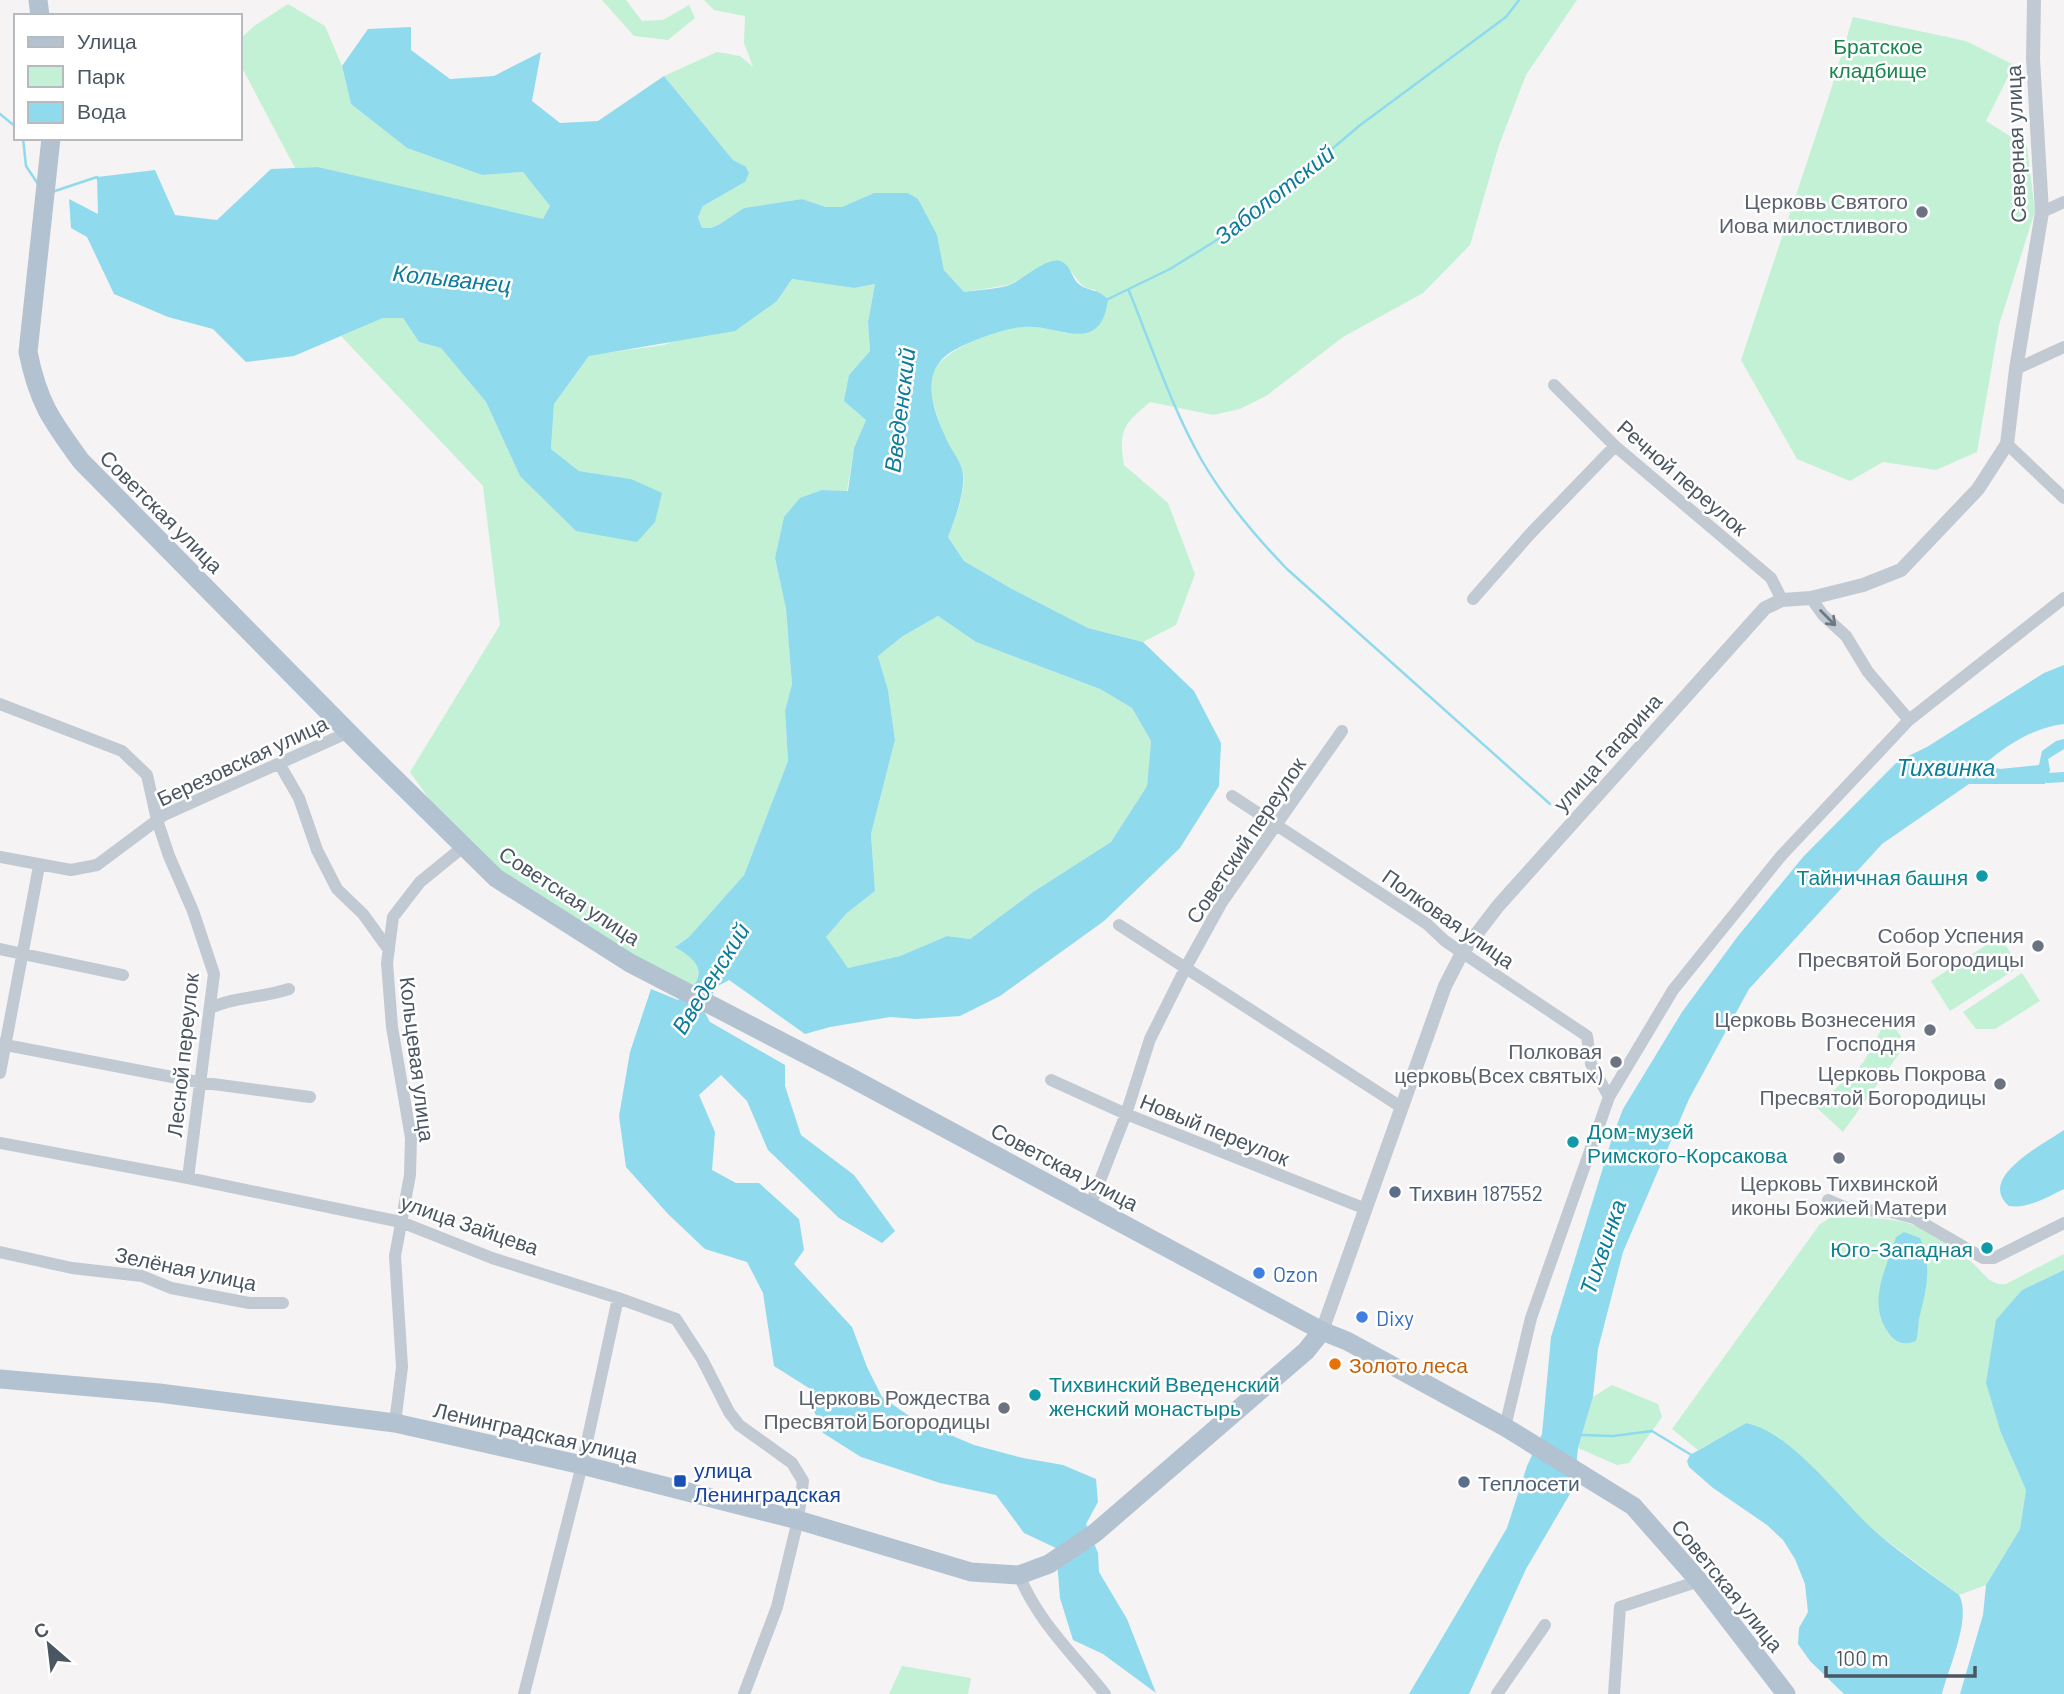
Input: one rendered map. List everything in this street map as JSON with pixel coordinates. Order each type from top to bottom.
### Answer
[{"type":"main road","name":"Советская улица","points":[[51,140],[28,352],[35,384],[50,418],[81,461],[496,878],[630,963],[1322,1331],[1347,1341],[1505,1427],[1633,1506],[1699,1581],[1786,1694]]},
{"type":"main road","name":"Ленинградская улица","points":[[0,1379],[159,1393],[395,1423],[582,1465],[798,1520],[971,1572],[1019,1575],[1049,1563],[1095,1533],[1306,1351],[1322,1331]]},
{"type":"street","name":"Северная улица","points":[[2016,369],[2042,212],[2033,59],[2034,0]]},
{"type":"street","points":[[2042,212],[2064,202]]},
{"type":"street","points":[[1782,600],[1811,598],[1863,585],[1901,570],[1978,489],[2007,444],[2016,369],[2064,348]]},
{"type":"street","name":"Речной переулок","points":[[1554,385],[1615,446],[1770,578],[1782,600]]},
{"type":"street","points":[[2007,444],[2064,498]]},
{"type":"street","points":[[1473,599],[1530,534],[1615,446]]},
{"type":"street","points":[[1811,598],[1823,615],[1846,636],[1868,672],[1909,720]]},
{"type":"street","points":[[1505,1427],[1531,1318],[1609,1097],[1673,990],[1781,856],[1909,720],[2064,598]]},
{"type":"street","name":"улица Гагарина","points":[[1322,1331],[1445,986],[1462,953],[1498,906],[1765,608],[1782,600]]},
{"type":"street","name":"Лесной переулок","points":[[0,704],[122,751],[147,775],[157,820],[169,856],[193,911],[214,974],[198,1082],[188,1178]]},
{"type":"street","name":"Березовская улица","points":[[0,857],[71,870],[97,865],[164,815],[349,732]]},
{"type":"street","name":"Советский переулок","points":[[1090,1206],[1126,1114],[1150,1039],[1185,969],[1222,902],[1342,732]]},
{"type":"street","name":"Кольцевая улица","points":[[280,765],[299,798],[317,850],[337,889],[363,914],[389,950]]},
{"type":"street","name":"Полковая улица","points":[[1232,796],[1427,924],[1462,953],[1587,1035],[1591,1064],[1609,1097]]},
{"type":"street","name":"Кольцевая улица","points":[[395,1423],[402,1367],[395,1256],[410,1175],[411,1138],[392,1027],[387,963],[393,917],[420,883],[463,847]]},
{"type":"street","points":[[0,1073],[3,1045],[24,953],[39,866]]},
{"type":"street","points":[[1119,925],[1401,1107]]},
{"type":"street","points":[[0,949],[123,975]]},
{"type":"street","points":[[210,1008],[228,1000],[272,995],[289,989]]},
{"type":"street","points":[[3,1045],[198,1082],[310,1097]]},
{"type":"street","name":"Новый переулок","points":[[1051,1080],[1126,1114],[1366,1209]]},
{"type":"street","name":"улица Зайцева","points":[[0,1143],[401,1222],[492,1258],[676,1319],[739,1425],[792,1463],[803,1481],[798,1520],[777,1606],[744,1694]]},
{"type":"street","points":[[1828,1200],[1849,1209],[1891,1212],[1914,1218],[1983,1258],[1994,1258],[2064,1223]]},
{"type":"street","name":"Зелёная улица","points":[[0,1252],[72,1268],[142,1276],[171,1288],[249,1303],[283,1303]]},
{"type":"street","points":[[524,1694],[582,1465],[618,1298]]},
{"type":"street","points":[[1019,1575],[1033,1606],[1105,1694]]},
{"type":"street","points":[[1614,1694],[1619,1608],[1699,1581]]},
{"type":"street","points":[[1497,1694],[1545,1625]]},
{"type":"green space","points":[[602,0],[626,0],[642,21],[663,20],[689,5],[695,18],[668,40],[634,36]]},
{"type":"green space","points":[[704,0],[1577,0],[1526,75],[1499,145],[1470,245],[1423,293],[1343,337],[1266,396],[1240,409],[1213,415],[1150,402],[1129,422],[1122,443],[1124,465],[1168,503],[1195,574],[1176,625],[1143,642],[1088,628],[1012,589],[964,561],[948,537],[960,503],[963,477],[962,469],[944,436],[930,390],[931,377],[938,365],[949,355],[978,339],[1020,327],[1067,333],[1096,290],[1085,287],[1069,270],[1052,261],[1009,285],[964,292],[944,270],[937,235],[908,193],[874,193],[842,207],[826,207],[802,199],[744,208],[720,224],[702,228],[698,217],[703,206],[745,182],[745,166],[733,160],[664,76],[717,52],[740,56],[753,67],[744,43],[745,16],[714,10]]},
{"type":"green space","points":[[288,4],[325,26],[342,66],[351,104],[407,148],[482,175],[523,172],[550,206],[543,220],[318,167],[295,168],[242,68],[242,37]]},
{"type":"green space","name":"Братское кладбище","points":[[1853,17],[1966,41],[2014,65],[1986,121],[2027,147],[2035,211],[1999,325],[1977,452],[1936,470],[1883,462],[1850,481],[1797,459],[1741,360]]},
{"type":"green space","points":[[792,279],[854,288],[875,284],[868,322],[870,351],[849,375],[866,420],[854,448],[847,491],[822,490],[784,517],[775,558],[786,609],[792,684],[785,711],[788,761],[744,875],[689,937],[676,946],[697,965],[698,977],[689,992],[463,847],[410,772],[500,625],[483,486],[341,336],[383,318],[403,318],[419,342],[441,348],[486,402],[520,476],[631,479],[579,471],[551,449],[554,404],[590,355],[664,345],[777,301]]},
{"type":"green space","points":[[938,616],[976,642],[1100,689],[1132,708],[1151,741],[1147,786],[1111,842],[1033,892],[970,939],[947,936],[900,956],[848,968],[825,938],[847,913],[875,891],[871,834],[895,740],[888,690],[878,656],[903,636]]},
{"type":"green space","points":[[2000,936],[2019,967],[1950,1011],[1931,981]]},
{"type":"green space","points":[[2022,973],[2040,1001],[1995,1029],[1976,1029],[1963,1012]]},
{"type":"green space","points":[[1888,1017],[1906,1044],[1843,1132],[1816,1107],[1863,1063]]},
{"type":"green space","points":[[1830,1218],[1894,1220],[1916,1226],[1942,1241],[1994,1283],[2006,1284],[2064,1254],[2064,1270],[2022,1290],[2001,1433],[2026,1490],[2020,1529],[1986,1585],[1959,1595],[1878,1534],[1755,1425],[1746,1423],[1698,1450],[1672,1429],[1820,1224]]},
{"type":"green space","points":[[1612,1385],[1658,1404],[1662,1417],[1629,1463],[1617,1465],[1578,1448],[1593,1397]]},
{"type":"green space","points":[[902,1666],[971,1678],[968,1694],[889,1694]]},
{"type":"water","name":"Введенский","points":[[411,27],[411,50],[450,79],[494,76],[541,52],[532,101],[560,123],[598,121],[664,76],[733,160],[745,166],[749,173],[745,182],[703,206],[698,217],[702,228],[720,224],[744,208],[802,199],[826,207],[842,207],[874,193],[908,193],[918,199],[937,235],[944,270],[964,292],[1007,286],[1041,266],[1060,261],[1067,266],[1080,285],[1102,294],[1108,300],[1104,317],[1096,328],[1087,333],[1076,334],[1037,327],[1015,328],[964,345],[939,362],[932,382],[933,404],[947,440],[961,465],[963,477],[959,503],[948,537],[964,561],[1012,589],[1088,628],[1143,642],[1194,691],[1221,743],[1219,786],[1180,848],[1104,921],[1000,996],[960,1016],[916,1019],[890,1017],[805,1034],[729,980],[716,987],[704,1011],[710,1022],[785,1065],[785,1086],[801,1135],[854,1175],[895,1231],[882,1243],[839,1218],[768,1150],[747,1101],[721,1075],[699,1095],[715,1132],[712,1170],[736,1183],[759,1183],[799,1219],[804,1250],[794,1264],[852,1327],[882,1397],[915,1420],[974,1445],[1063,1465],[1096,1479],[1098,1502],[1086,1524],[1098,1553],[1099,1572],[1127,1619],[1156,1693],[1103,1654],[1073,1640],[1060,1598],[1056,1548],[1024,1533],[996,1495],[940,1483],[861,1457],[823,1433],[814,1411],[812,1390],[774,1366],[763,1293],[747,1262],[705,1249],[668,1214],[626,1167],[619,1116],[630,1052],[651,989],[678,1000],[694,985],[699,972],[697,966],[675,947],[689,937],[744,875],[788,761],[785,711],[792,684],[786,609],[775,558],[784,517],[800,498],[822,490],[848,491],[854,448],[866,420],[844,401],[849,375],[870,351],[868,322],[875,284],[854,288],[792,279],[777,301],[735,331],[589,356],[554,404],[551,449],[579,471],[631,479],[662,493],[655,522],[637,542],[576,531],[520,476],[486,402],[441,348],[419,342],[403,318],[383,318],[294,356],[246,362],[213,329],[168,317],[114,294],[87,237],[71,228],[69,199],[98,214],[97,177],[155,170],[175,215],[217,220],[271,169],[318,167],[543,219],[550,206],[523,172],[482,175],[407,148],[351,104],[342,66],[368,29]],"holes":[[[938,616],[976,642],[1100,689],[1132,708],[1151,741],[1147,786],[1111,842],[1033,892],[970,939],[947,936],[900,956],[848,968],[826,937],[847,913],[875,891],[871,834],[895,740],[888,690],[878,656],[903,636]]]},
{"type":"water","name":"Тихвинка","points":[[2064,665],[2064,724],[2042,729],[2022,738],[1985,764],[2000,769],[2039,765],[2042,751],[2064,739],[2064,749],[2048,759],[2050,770],[2045,784],[1969,784],[1882,844],[1749,989],[1689,1099],[1623,1252],[1598,1349],[1593,1397],[1578,1448],[1574,1487],[1526,1569],[1469,1694],[1409,1694],[1507,1528],[1527,1466],[1542,1434],[1551,1337],[1613,1135],[1623,1109],[1682,1012],[1738,936],[1803,857],[1898,761],[1927,747],[2044,673]]},
{"type":"water","points":[[2064,1130],[2064,1189],[2030,1204],[2009,1206],[2001,1195],[2001,1184],[2007,1173],[2029,1153]]},
{"type":"water","points":[[1904,1232],[1920,1238],[1927,1268],[1916,1341],[1906,1343],[1891,1336],[1879,1312],[1883,1274],[1896,1237]]},
{"type":"water","points":[[2064,1270],[2064,1694],[1960,1694],[1983,1615],[1986,1585],[2020,1529],[2026,1490],[2001,1433],[1986,1383],[1996,1320],[2022,1290]]},
{"type":"water","points":[[1746,1423],[1781,1439],[1815,1469],[1877,1533],[1959,1595],[1963,1617],[1961,1630],[1942,1694],[1844,1694],[1810,1661],[1798,1644],[1799,1628],[1808,1612],[1805,1584],[1795,1559],[1783,1540],[1767,1525],[1713,1488],[1689,1467],[1687,1461],[1690,1455]]},
{"type":"waterway","name":"Заболотский","points":[[1104,301],[1170,269],[1246,222],[1359,126],[1506,17],[1519,0]]},
{"type":"waterway","name":"Колыванец","points":[[0,114],[14,125]]},
{"type":"waterway","name":"Колыванец","points":[[23,140],[26,166],[38,184]]},
{"type":"waterway","name":"Колыванец","points":[[52,192],[97,177],[98,179]]},
{"type":"waterway","points":[[1129,291],[1190,439],[1230,503],[1252,530],[1287,569],[1550,804]]},
{"type":"waterway","points":[[2048,778],[2064,777]]},
{"type":"waterway","points":[[1582,1435],[1613,1436],[1652,1431],[1693,1456]]},
{"type":"place","name":"Церковь Святого Иова милостливого","points":[[1922,212]]},
{"type":"place","name":"Тайничная башня","points":[[1982,876]]},
{"type":"place","name":"Собор Успения Пресвятой Богородицы","points":[[2038,946]]},
{"type":"place","name":"Церковь Вознесения Господня","points":[[1930,1030]]},
{"type":"place","name":"Полковая церковь(Всех святых)","points":[[1616,1062]]},
{"type":"place","name":"Церковь Покрова Пресвятой Богородицы","points":[[2000,1084]]},
{"type":"place","name":"Дом-музей Римского-Корсакова","points":[[1573,1142]]},
{"type":"place","name":"Церковь Тихвинской иконы Божией Матери","points":[[1839,1158]]},
{"type":"place","name":"Тихвин 187552","points":[[1395,1192]]},
{"type":"place","name":"Юго-Западная","points":[[1987,1248]]},
{"type":"place","name":"Ozon","points":[[1259,1273]]},
{"type":"place","name":"Dixy","points":[[1362,1317]]},
{"type":"place","name":"Золото леса","points":[[1335,1364]]},
{"type":"place","name":"Тихвинский Введенский женский монастырь","points":[[1035,1395]]},
{"type":"place","name":"Церковь Рождества Пресвятой Богородицы","points":[[1004,1408]]},
{"type":"place","name":"улица Ленинградская","points":[[680,1481]]},
{"type":"place","name":"Теплосети","points":[[1464,1482]]}]
